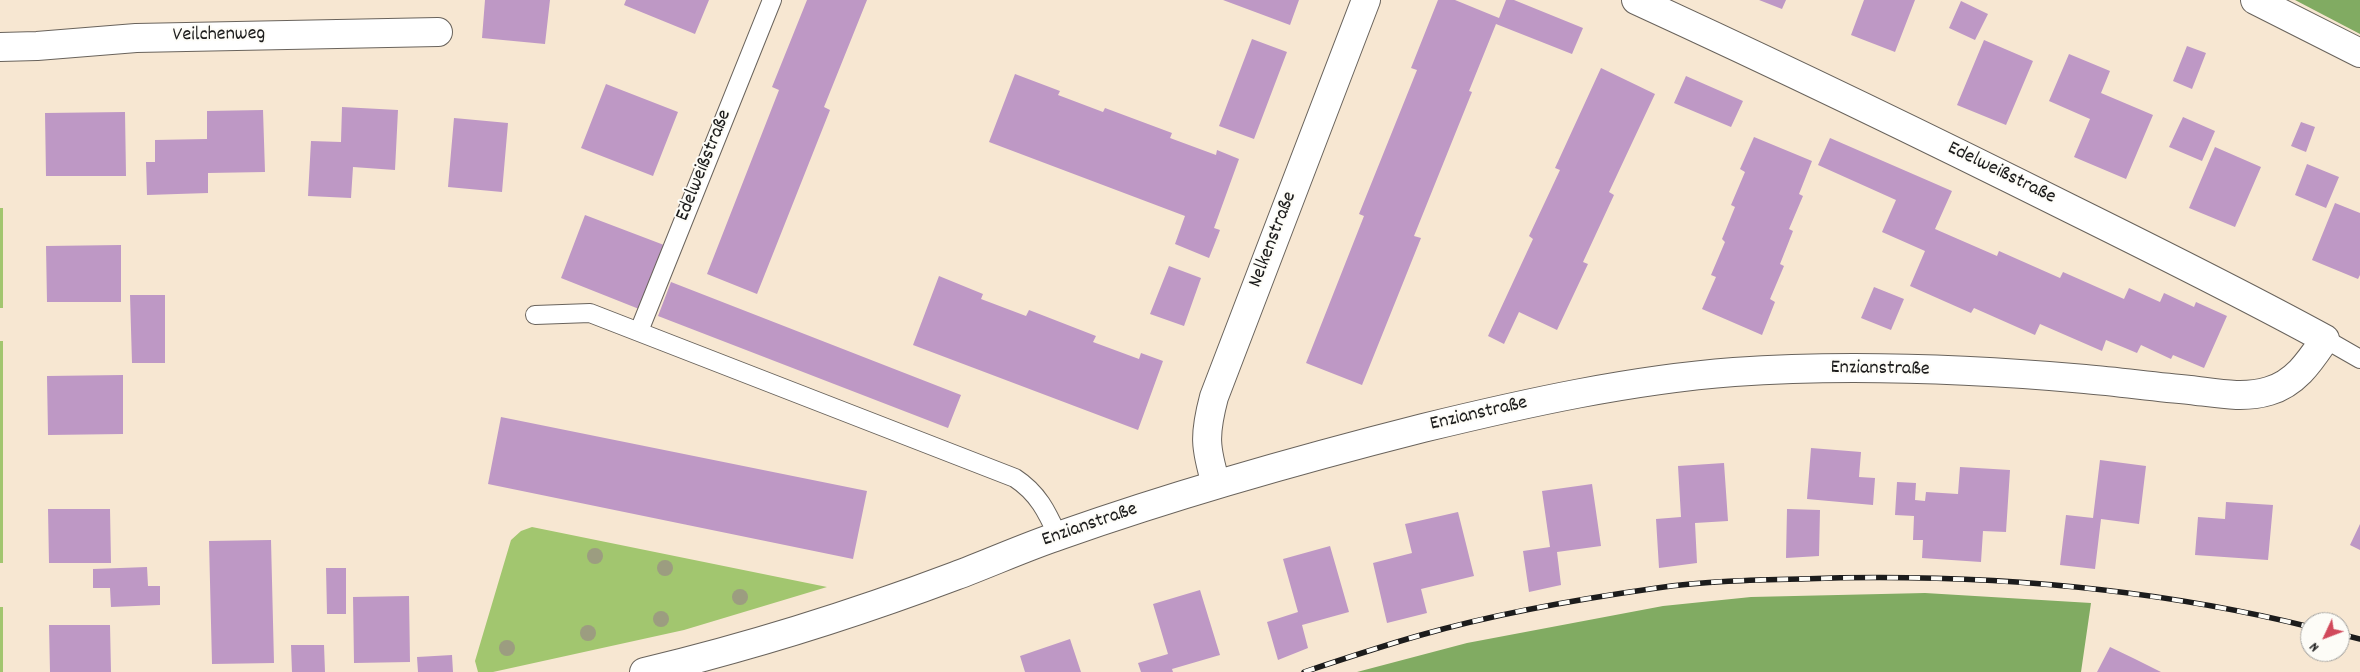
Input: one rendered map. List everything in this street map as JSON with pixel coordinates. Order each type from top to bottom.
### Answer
[{"type":"street","name":"Nelkenstraße","points":[[1216,484],[1206,451],[1206,427],[1214,397],[1366,0]]},
{"type":"street","name":"Edelweißstraße","points":[[1636,0],[1950,149],[2271,309],[2325,339]]},
{"type":"street","points":[[2255,0],[2360,53]]},
{"type":"street","name":"Veilchenweg","points":[[0,46],[37,46],[136,38],[438,32]]},
{"type":"street","name":"Enzianstraße","points":[[644,672],[691,661],[833,618],[952,578],[1058,536],[1216,484],[1334,451],[1480,414],[1640,382],[1734,372],[1832,368],[1921,370],[2082,379],[2242,396],[2270,391],[2293,380],[2309,364],[2325,339]]},
{"type":"lane","name":"Edelweißstraße","points":[[639,331],[772,0]]},
{"type":"lane","points":[[534,315],[590,312],[1016,478],[1030,488],[1043,504],[1058,536]]},
{"type":"lane","name":"Edelweißstraße","points":[[2325,339],[2360,359]]},
{"type":"green space","points":[[2295,0],[2360,0],[2360,34]]},
{"type":"green space","points":[[0,208],[3,208],[3,308],[0,308]]},
{"type":"green space","points":[[0,341],[3,341],[3,563],[0,563]]},
{"type":"green space","points":[[532,527],[827,587],[684,630],[493,672],[478,672],[475,661],[511,540],[521,531]]},
{"type":"green space","points":[[1925,593],[2091,603],[2081,672],[1357,672],[1467,643],[1663,606],[1751,597]]},
{"type":"green space","points":[[0,607],[3,607],[3,672],[0,672]]},
{"type":"building","points":[[485,0],[550,0],[545,44],[482,38]]},
{"type":"building","points":[[626,0],[709,0],[695,34],[624,5]]},
{"type":"building","points":[[807,0],[867,0],[824,107],[830,110],[757,294],[707,274],[779,90],[772,87]]},
{"type":"building","points":[[1223,0],[1299,0],[1290,25]]},
{"type":"building","points":[[1438,0],[1455,0],[1499,18],[1506,0],[1514,0],[1583,28],[1572,54],[1496,24],[1469,91],[1472,92],[1414,236],[1421,238],[1362,385],[1306,363],[1364,216],[1359,214],[1417,70],[1411,68]]},
{"type":"building","points":[[1759,0],[1786,0],[1782,9]]},
{"type":"building","points":[[1864,0],[1915,0],[1895,52],[1851,35]]},
{"type":"building","points":[[1961,1],[1988,14],[1975,40],[1949,28]]},
{"type":"building","points":[[1252,39],[1287,52],[1254,139],[1219,126]]},
{"type":"building","points":[[1984,40],[2033,61],[2006,125],[1957,105]]},
{"type":"building","points":[[2187,46],[2206,53],[2192,89],[2173,81]]},
{"type":"building","points":[[2069,54],[2110,71],[2101,93],[2153,115],[2126,179],[2074,157],[2090,119],[2049,101]]},
{"type":"building","points":[[1601,68],[1655,94],[1609,192],[1614,195],[1583,262],[1588,264],[1557,330],[1519,312],[1504,344],[1488,336],[1533,239],[1529,236],[1560,170],[1555,168]]},
{"type":"building","points":[[1015,74],[1060,91],[1058,95],[1103,112],[1105,108],[1172,133],[1170,138],[1216,155],[1217,150],[1239,159],[1214,228],[1220,230],[1209,258],[1175,244],[1185,216],[989,142]]},
{"type":"building","points":[[1686,76],[1743,101],[1731,127],[1674,103]]},
{"type":"building","points":[[606,84],[678,112],[653,176],[581,148]]},
{"type":"building","points":[[342,107],[398,110],[395,170],[353,167],[351,198],[308,196],[311,141],[341,142]]},
{"type":"building","points":[[263,110],[265,172],[208,173],[208,193],[147,195],[146,162],[155,162],[155,140],[207,139],[207,111]]},
{"type":"building","points":[[125,112],[126,176],[46,176],[45,113]]},
{"type":"building","points":[[2183,117],[2215,131],[2202,161],[2169,147]]},
{"type":"building","points":[[454,118],[508,123],[502,192],[448,187]]},
{"type":"building","points":[[2301,122],[2315,127],[2306,152],[2291,146]]},
{"type":"building","points":[[1754,137],[1812,161],[1799,194],[1803,196],[1789,229],[1793,231],[1780,264],[1784,266],[1770,299],[1775,302],[1762,335],[1702,309],[1716,277],[1711,275],[1725,242],[1722,239],[1735,207],[1731,205],[1745,172],[1740,169]]},
{"type":"building","points":[[1830,138],[1952,191],[1935,229],[1997,256],[1999,251],[2060,278],[2063,272],[2124,299],[2129,288],[2160,302],[2164,293],[2194,307],[2196,302],[2227,316],[2204,368],[2173,355],[2171,359],[2141,345],[2137,353],[2106,340],[2102,351],[2040,324],[2035,335],[1974,308],[1971,313],[1910,286],[1925,251],[1882,232],[1896,200],[1818,165]]},
{"type":"building","points":[[2215,147],[2261,167],[2235,227],[2189,208]]},
{"type":"building","points":[[2307,164],[2339,177],[2326,208],[2295,195]]},
{"type":"building","points":[[2335,203],[2360,213],[2360,275],[2358,279],[2312,260]]},
{"type":"building","points":[[585,215],[664,245],[639,309],[561,278]]},
{"type":"building","points":[[121,245],[121,302],[47,302],[46,246]]},
{"type":"building","points":[[1169,266],[1201,278],[1184,326],[1150,314]]},
{"type":"building","points":[[939,276],[983,294],[981,299],[1026,316],[1029,310],[1096,336],[1093,342],[1139,359],[1141,353],[1163,361],[1138,430],[913,345]]},
{"type":"building","points":[[671,282],[961,395],[948,428],[658,316]]},
{"type":"building","points":[[1874,287],[1904,299],[1891,330],[1861,318]]},
{"type":"building","points":[[130,295],[165,295],[165,363],[132,363]]},
{"type":"building","points":[[123,375],[123,434],[48,435],[47,376]]},
{"type":"building","points":[[501,417],[867,491],[853,559],[488,484]]},
{"type":"building","points":[[1811,448],[1861,452],[1859,477],[1875,478],[1873,505],[1807,499]]},
{"type":"building","points":[[2100,460],[2146,466],[2139,524],[2101,519],[2095,569],[2060,565],[2066,515],[2093,518]]},
{"type":"building","points":[[1724,463],[1728,521],[1695,523],[1697,563],[1659,568],[1656,519],[1681,517],[1678,466]]},
{"type":"building","points":[[1960,467],[2010,470],[2006,532],[1983,531],[1981,562],[1922,558],[1923,540],[1913,540],[1914,516],[1895,515],[1897,482],[1916,483],[1915,500],[1925,501],[1926,492],[1958,494]]},
{"type":"building","points":[[1592,484],[1601,546],[1557,552],[1561,585],[1529,592],[1523,551],[1550,547],[1542,491]]},
{"type":"building","points":[[2226,502],[2273,505],[2268,560],[2195,555],[2198,517],[2225,519]]},
{"type":"building","points":[[48,509],[110,509],[111,563],[49,563]]},
{"type":"building","points":[[1787,509],[1820,510],[1819,556],[1786,558]]},
{"type":"building","points":[[1458,512],[1474,576],[1421,589],[1427,613],[1387,623],[1373,563],[1412,553],[1405,524]]},
{"type":"building","points":[[2360,524],[2360,550],[2350,545]]},
{"type":"building","points":[[271,540],[274,663],[212,664],[209,541]]},
{"type":"building","points":[[1330,546],[1349,612],[1302,625],[1308,648],[1278,660],[1267,622],[1298,612],[1283,559]]},
{"type":"building","points":[[147,567],[148,586],[160,586],[160,605],[111,607],[110,588],[93,588],[93,569]]},
{"type":"building","points":[[326,568],[346,568],[346,614],[327,614]]},
{"type":"building","points":[[1200,590],[1220,655],[1172,669],[1173,672],[1141,672],[1138,663],[1168,654],[1153,604]]},
{"type":"building","points":[[409,596],[410,662],[354,663],[353,597]]},
{"type":"building","points":[[49,625],[110,625],[111,672],[50,672]]},
{"type":"building","points":[[1070,639],[1081,672],[1025,672],[1020,656]]},
{"type":"building","points":[[291,645],[324,645],[325,672],[292,672]]},
{"type":"building","points":[[2110,647],[2135,659],[2161,672],[2097,672]]},
{"type":"building","points":[[452,655],[453,672],[418,672],[417,657]]},
{"type":"railway","points":[[1304,672],[1421,635],[1509,613],[1628,592],[1729,581],[1929,578],[2057,585],[2184,601],[2300,625]]},
{"type":"railway","points":[[2350,636],[2360,639]]}]
